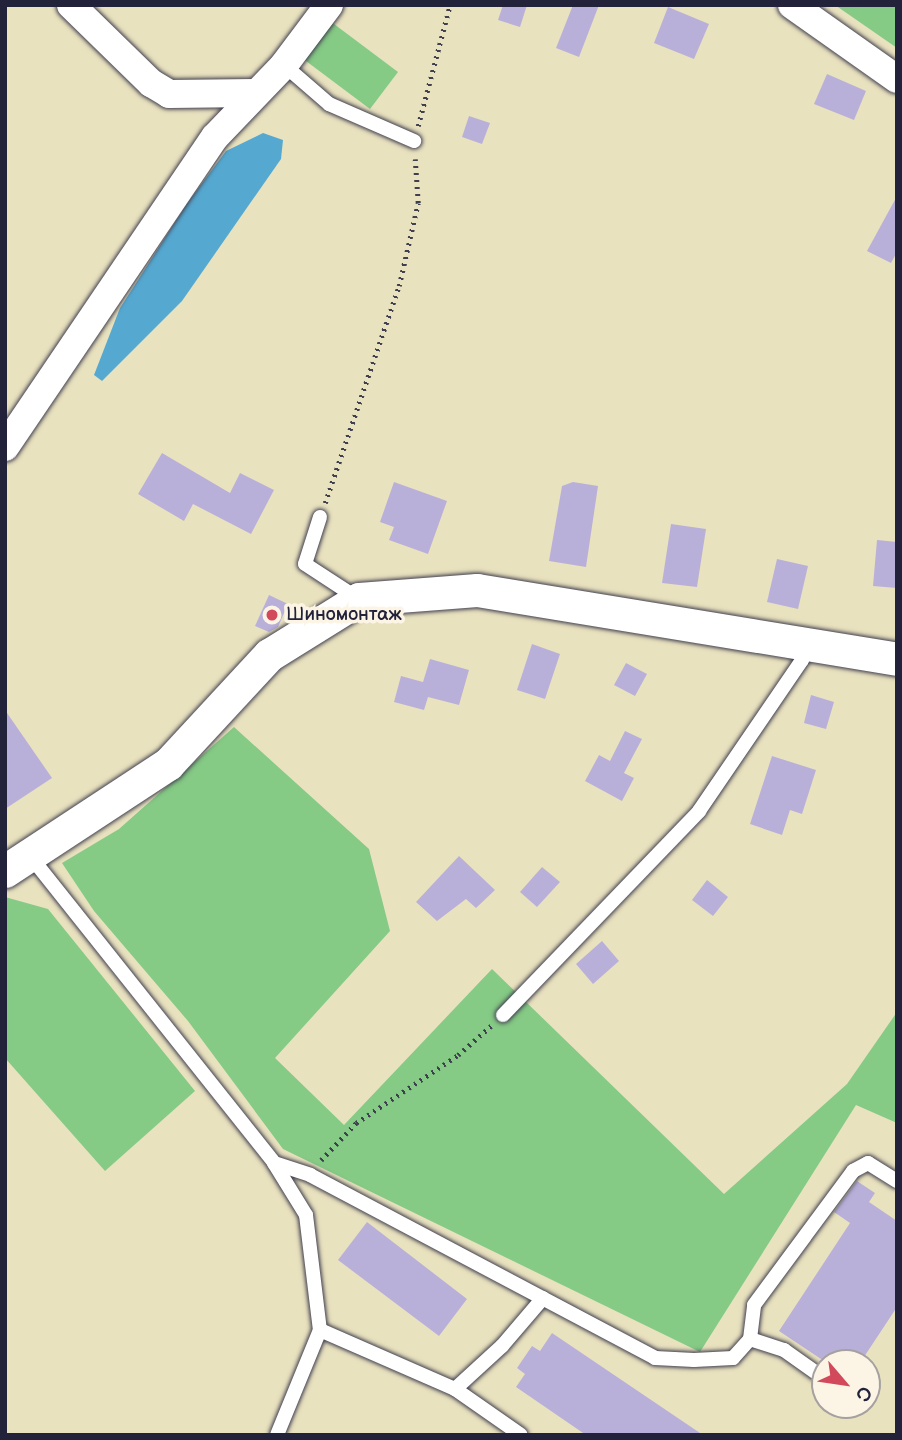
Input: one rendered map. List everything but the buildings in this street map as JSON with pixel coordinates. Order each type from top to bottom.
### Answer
[{"type":"street","points":[[71,5],[151,83],[169,94],[255,93]]},
{"type":"street","points":[[5,447],[215,137],[284,65],[329,5]]},
{"type":"street","points":[[792,5],[897,79]]},
{"type":"street","points":[[18,864],[168,764],[269,654],[359,599],[477,590],[897,659]]},
{"type":"lane","points":[[284,65],[329,104],[414,141]]},
{"type":"lane","points":[[320,517],[305,564],[359,599]]},
{"type":"lane","points":[[503,1015],[699,811],[802,660],[805,644]]},
{"type":"lane","points":[[18,864],[274,1163],[306,1215],[320,1330],[278,1435]]},
{"type":"lane","points":[[274,1163],[310,1175],[655,1358],[733,1358],[750,1339],[754,1304],[853,1171],[869,1163],[897,1181]]},
{"type":"lane","points":[[456,1389],[502,1346],[543,1298]]},
{"type":"lane","points":[[320,1330],[456,1389],[520,1435]]},
{"type":"lane","points":[[750,1339],[784,1350],[811,1369]]},
{"type":"path","points":[[320,517],[399,286],[418,203],[414,141],[450,5]]},
{"type":"path","points":[[310,1175],[356,1123],[458,1055],[503,1015]]},
{"type":"green space","points":[[835,5],[897,5],[897,48]]},
{"type":"green space","points":[[330,21],[398,72],[370,109],[302,58]]},
{"type":"green space","points":[[234,727],[369,849],[390,931],[275,1058],[344,1125],[492,969],[724,1194],[847,1084],[897,1012],[897,1123],[856,1105],[700,1352],[283,1149],[188,1021],[94,911],[62,863],[119,829]]},
{"type":"green space","points":[[5,897],[48,909],[195,1091],[105,1171],[5,1058]]},
{"type":"water","points":[[263,133],[283,140],[281,159],[182,301],[102,381],[94,375],[120,308],[186,205],[226,151]]},
{"type":"place","name":"Шиномонтаж","points":[[272,615]]}]
